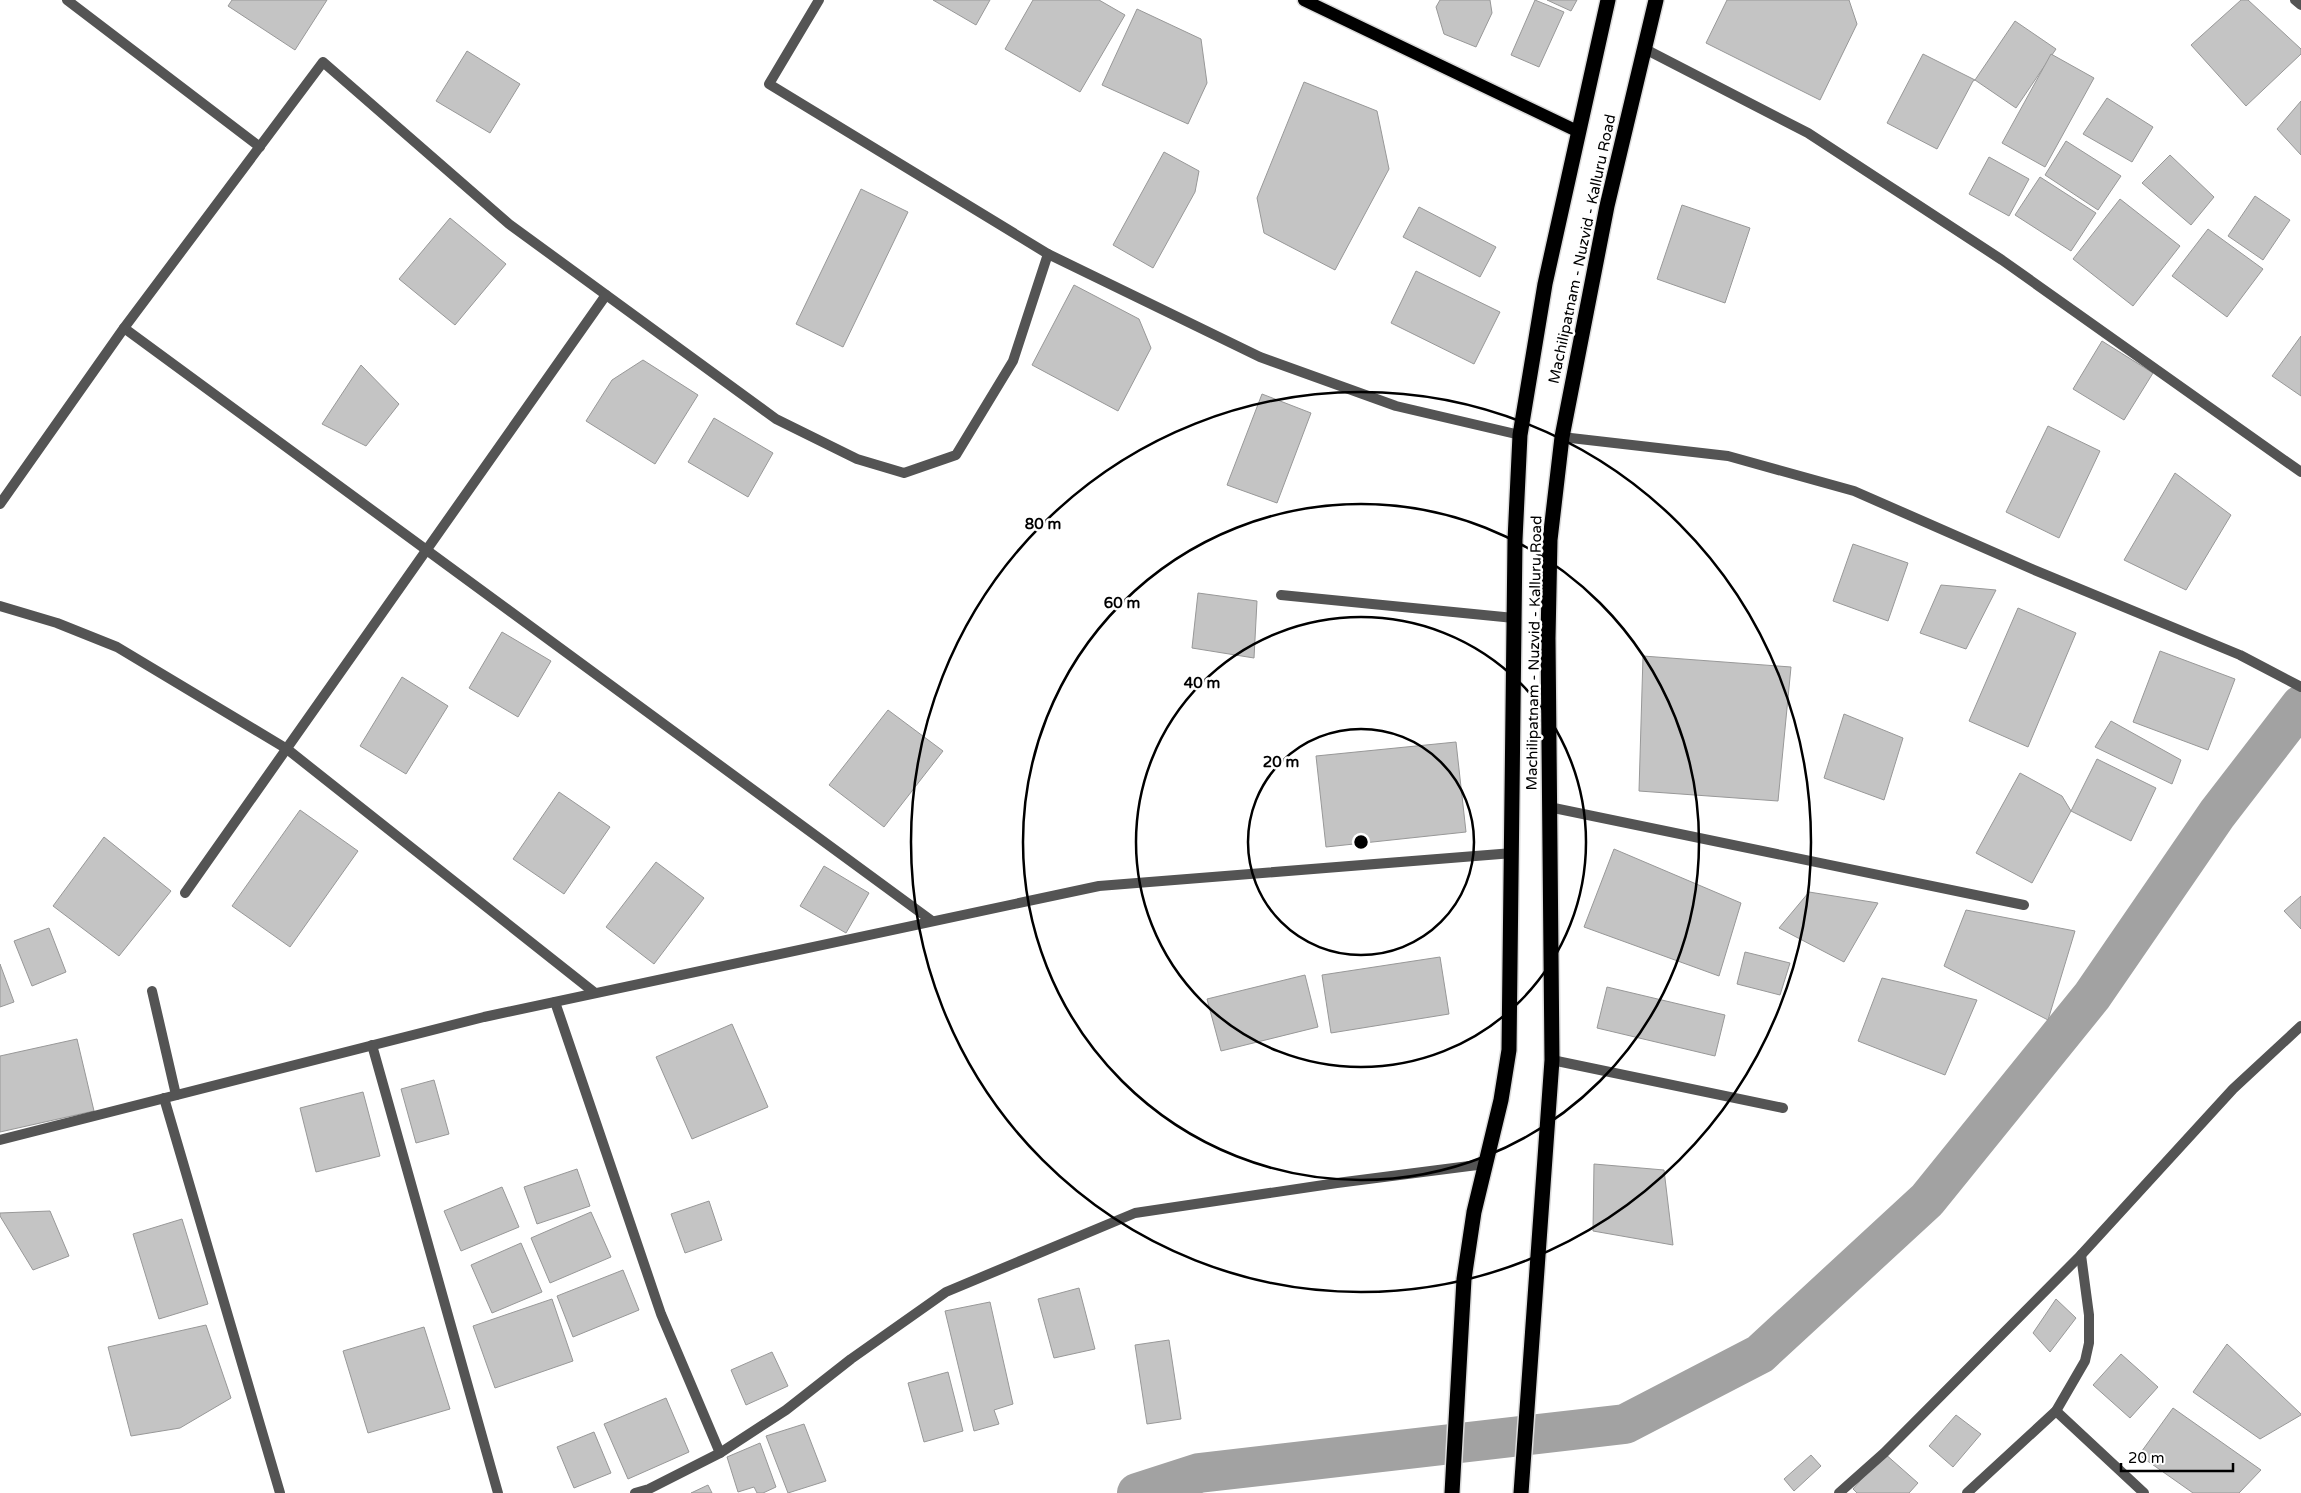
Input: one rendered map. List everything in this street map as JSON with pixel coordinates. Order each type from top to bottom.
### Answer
[{"type":"highway","name":"Machilipatnam - Nuzvid - Kalluru Road","points":[[1452,1493],[1464,1278],[1474,1212],[1501,1100],[1509,1050],[1513,853],[1514,618],[1520,436],[1545,284],[1608,0]]},
{"type":"highway","name":"Machilipatnam - Nuzvid - Kalluru Road","points":[[1521,1493],[1552,1060],[1549,808],[1550,540],[1562,437],[1607,206],[1656,0]]},
{"type":"main road","points":[[1304,0],[1578,132]]},
{"type":"street","points":[[67,0],[260,147]]},
{"type":"street","points":[[819,0],[768,84],[1048,254],[1260,357],[1396,406],[1520,436]]},
{"type":"street","points":[[2295,0],[2301,4]]},
{"type":"street","points":[[1645,49],[1808,133],[2002,260],[2301,472]]},
{"type":"street","points":[[0,504],[124,328],[323,62],[509,224],[776,419],[857,459],[904,473],[956,456],[1013,362],[1048,254]]},
{"type":"street","points":[[185,893],[428,551],[606,295]]},
{"type":"street","points":[[124,328],[932,922]]},
{"type":"street","points":[[1562,437],[1728,456],[1854,491],[2032,569],[2240,655],[2301,687]]},
{"type":"street","points":[[1280,595],[1514,618]]},
{"type":"street","points":[[0,606],[57,623],[117,647],[287,749],[595,993]]},
{"type":"street","points":[[1549,808],[2024,906]]},
{"type":"street","points":[[0,1140],[484,1017],[1099,886],[1513,853]]},
{"type":"street","points":[[152,991],[176,1095]]},
{"type":"street","points":[[556,1002],[661,1314],[720,1453]]},
{"type":"street","points":[[1839,1493],[1884,1453],[2081,1255],[2233,1089],[2301,1026]]},
{"type":"street","points":[[372,1045],[498,1493]]},
{"type":"street","points":[[1552,1060],[1783,1108]]},
{"type":"street","points":[[164,1098],[280,1493]]},
{"type":"street","points":[[635,1493],[649,1489],[720,1453],[786,1410],[851,1359],[946,1292],[1135,1213],[1337,1183],[1485,1164]]},
{"type":"street","points":[[1967,1493],[2056,1411],[2084,1361],[2089,1343],[2089,1314],[2081,1255]]},
{"type":"street","points":[[2056,1411],[2144,1493]]},
{"type":"building","points":[[232,0],[327,0],[295,50],[228,6]]},
{"type":"building","points":[[933,0],[990,0],[976,25]]},
{"type":"building","points":[[1033,0],[1099,0],[1125,15],[1080,92],[1005,49]]},
{"type":"building","points":[[1440,0],[1490,0],[1492,13],[1476,47],[1444,34],[1436,7]]},
{"type":"building","points":[[1535,0],[1564,12],[1539,67],[1511,55]]},
{"type":"building","points":[[1547,0],[1577,0],[1571,11]]},
{"type":"building","points":[[1727,0],[1849,0],[1857,24],[1820,100],[1706,43]]},
{"type":"building","points":[[2241,0],[2248,0],[2301,49],[2301,54],[2246,106],[2191,45]]},
{"type":"building","points":[[1137,9],[1201,39],[1207,83],[1188,124],[1102,85]]},
{"type":"building","points":[[2015,21],[2056,49],[2016,108],[1975,80]]},
{"type":"building","points":[[467,51],[520,84],[490,133],[436,101]]},
{"type":"building","points":[[1923,54],[1975,80],[1937,149],[1887,123]]},
{"type":"building","points":[[2051,54],[2094,78],[2045,167],[2002,143]]},
{"type":"building","points":[[1304,82],[1377,111],[1389,169],[1335,270],[1264,233],[1257,198]]},
{"type":"building","points":[[2107,98],[2153,127],[2132,162],[2083,134]]},
{"type":"building","points":[[2301,101],[2301,155],[2277,129]]},
{"type":"building","points":[[2066,141],[2121,176],[2098,210],[2045,175]]},
{"type":"building","points":[[1164,152],[1199,171],[1195,192],[1153,268],[1113,245]]},
{"type":"building","points":[[2170,155],[2214,197],[2191,225],[2142,183]]},
{"type":"building","points":[[1989,157],[2029,179],[2009,216],[1969,194]]},
{"type":"building","points":[[2040,177],[2096,213],[2071,251],[2015,215]]},
{"type":"building","points":[[861,189],[908,212],[843,347],[796,324]]},
{"type":"building","points":[[2255,196],[2290,220],[2263,260],[2228,236]]},
{"type":"building","points":[[2120,199],[2180,246],[2133,306],[2073,259]]},
{"type":"building","points":[[1682,205],[1750,228],[1725,303],[1657,279]]},
{"type":"building","points":[[1419,207],[1496,247],[1480,277],[1403,237]]},
{"type":"building","points":[[450,218],[506,264],[455,325],[399,279]]},
{"type":"building","points":[[2208,229],[2263,269],[2227,317],[2172,276]]},
{"type":"building","points":[[1416,271],[1500,312],[1474,364],[1391,323]]},
{"type":"building","points":[[1074,285],[1139,319],[1151,348],[1118,411],[1032,365]]},
{"type":"building","points":[[2301,336],[2301,396],[2272,376]]},
{"type":"building","points":[[2102,341],[2153,373],[2124,420],[2073,389]]},
{"type":"building","points":[[643,360],[698,395],[655,464],[586,421],[612,380]]},
{"type":"building","points":[[361,365],[399,404],[366,446],[322,424]]},
{"type":"building","points":[[1262,394],[1311,413],[1277,503],[1227,485]]},
{"type":"building","points":[[714,418],[773,453],[748,497],[688,462]]},
{"type":"building","points":[[2048,426],[2100,451],[2059,538],[2006,512]]},
{"type":"building","points":[[2175,473],[2231,515],[2186,590],[2124,560]]},
{"type":"building","points":[[1853,544],[1908,563],[1888,621],[1833,601]]},
{"type":"building","points":[[1941,585],[1996,590],[1966,649],[1920,633]]},
{"type":"building","points":[[1198,593],[1257,601],[1254,658],[1192,648]]},
{"type":"building","points":[[2018,608],[2076,633],[2028,747],[1969,721]]},
{"type":"building","points":[[502,632],[551,661],[518,717],[469,688]]},
{"type":"building","points":[[2160,651],[2235,679],[2208,750],[2133,722]]},
{"type":"building","points":[[1643,656],[1791,667],[1778,801],[1639,791]]},
{"type":"building","points":[[402,677],[448,706],[406,774],[360,746]]},
{"type":"building","points":[[888,710],[943,751],[884,827],[829,785]]},
{"type":"building","points":[[1844,714],[1903,738],[1884,800],[1824,778]]},
{"type":"building","points":[[2111,721],[2181,760],[2172,784],[2095,747]]},
{"type":"building","points":[[1456,742],[1466,832],[1326,847],[1316,756]]},
{"type":"building","points":[[2097,759],[2156,788],[2131,841],[2071,811]]},
{"type":"building","points":[[2020,773],[2062,796],[2071,811],[2032,883],[1976,853]]},
{"type":"building","points":[[559,792],[610,827],[564,894],[513,859]]},
{"type":"building","points":[[300,810],[358,851],[290,947],[232,906]]},
{"type":"building","points":[[104,837],[171,891],[119,956],[53,906]]},
{"type":"building","points":[[1614,849],[1741,903],[1719,976],[1584,927]]},
{"type":"building","points":[[656,862],[704,898],[654,964],[606,927]]},
{"type":"building","points":[[824,866],[869,893],[846,933],[800,906]]},
{"type":"building","points":[[1809,892],[1878,903],[1844,962],[1779,928]]},
{"type":"building","points":[[2301,896],[2301,929],[2284,911]]},
{"type":"building","points":[[1966,910],[2075,931],[2048,1020],[1944,966]]},
{"type":"building","points":[[49,928],[66,972],[32,986],[14,941]]},
{"type":"building","points":[[1745,952],[1790,963],[1780,995],[1737,984]]},
{"type":"building","points":[[1440,957],[1449,1014],[1331,1033],[1322,975]]},
{"type":"building","points":[[0,964],[14,1002],[0,1007]]},
{"type":"building","points":[[1305,975],[1318,1027],[1221,1051],[1207,999]]},
{"type":"building","points":[[1882,978],[1977,1000],[1945,1075],[1858,1041]]},
{"type":"building","points":[[1607,987],[1725,1015],[1715,1056],[1597,1028]]},
{"type":"building","points":[[732,1024],[768,1107],[692,1139],[656,1057]]},
{"type":"building","points":[[77,1039],[94,1111],[0,1132],[0,1056]]},
{"type":"building","points":[[434,1080],[449,1134],[416,1143],[401,1089]]},
{"type":"building","points":[[363,1092],[380,1156],[316,1172],[300,1108]]},
{"type":"building","points":[[1594,1164],[1664,1170],[1673,1245],[1593,1231]]},
{"type":"building","points":[[577,1169],[590,1206],[537,1224],[524,1187]]},
{"type":"building","points":[[502,1187],[519,1227],[461,1251],[444,1211]]},
{"type":"building","points":[[709,1201],[722,1240],[685,1253],[671,1214]]},
{"type":"building","points":[[50,1211],[69,1256],[33,1270],[0,1216],[0,1213]]},
{"type":"building","points":[[591,1212],[611,1257],[550,1283],[531,1238]]},
{"type":"building","points":[[182,1219],[208,1304],[159,1319],[133,1234]]},
{"type":"building","points":[[521,1243],[542,1292],[492,1313],[471,1265]]},
{"type":"building","points":[[623,1270],[639,1310],[573,1337],[557,1296]]},
{"type":"building","points":[[1079,1288],[1095,1349],[1054,1358],[1038,1299]]},
{"type":"building","points":[[552,1299],[573,1361],[495,1388],[473,1326]]},
{"type":"building","points":[[2056,1299],[2076,1318],[2050,1352],[2033,1333]]},
{"type":"building","points":[[990,1302],[1013,1404],[994,1410],[999,1424],[974,1431],[945,1311]]},
{"type":"building","points":[[206,1325],[231,1398],[180,1428],[131,1436],[108,1347]]},
{"type":"building","points":[[424,1327],[450,1409],[368,1433],[343,1351]]},
{"type":"building","points":[[1169,1340],[1181,1419],[1147,1424],[1135,1345]]},
{"type":"building","points":[[2227,1344],[2301,1415],[2260,1439],[2193,1392]]},
{"type":"building","points":[[772,1352],[788,1386],[746,1405],[731,1370]]},
{"type":"building","points":[[2121,1354],[2158,1387],[2130,1418],[2093,1385]]},
{"type":"building","points":[[948,1372],[963,1431],[924,1442],[908,1383]]},
{"type":"building","points":[[666,1398],[689,1452],[628,1479],[604,1424]]},
{"type":"building","points":[[2173,1408],[2261,1470],[2239,1493],[2193,1493],[2139,1455]]},
{"type":"building","points":[[1956,1415],[1981,1434],[1953,1467],[1929,1446]]},
{"type":"building","points":[[804,1424],[826,1481],[788,1493],[766,1436]]},
{"type":"building","points":[[594,1432],[611,1473],[574,1488],[557,1447]]},
{"type":"building","points":[[760,1443],[776,1487],[763,1493],[757,1493],[754,1487],[738,1492],[727,1457]]},
{"type":"building","points":[[1884,1453],[1918,1483],[1909,1493],[1857,1493],[1853,1489]]},
{"type":"building","points":[[1811,1455],[1821,1466],[1794,1491],[1784,1479]]},
{"type":"building","points":[[708,1485],[712,1493],[691,1493]]},
{"type":"waterway","points":[[1137,1493],[1199,1473],[1625,1424],[1760,1354],[1927,1200],[2092,996],[2217,814],[2301,705]]}]
